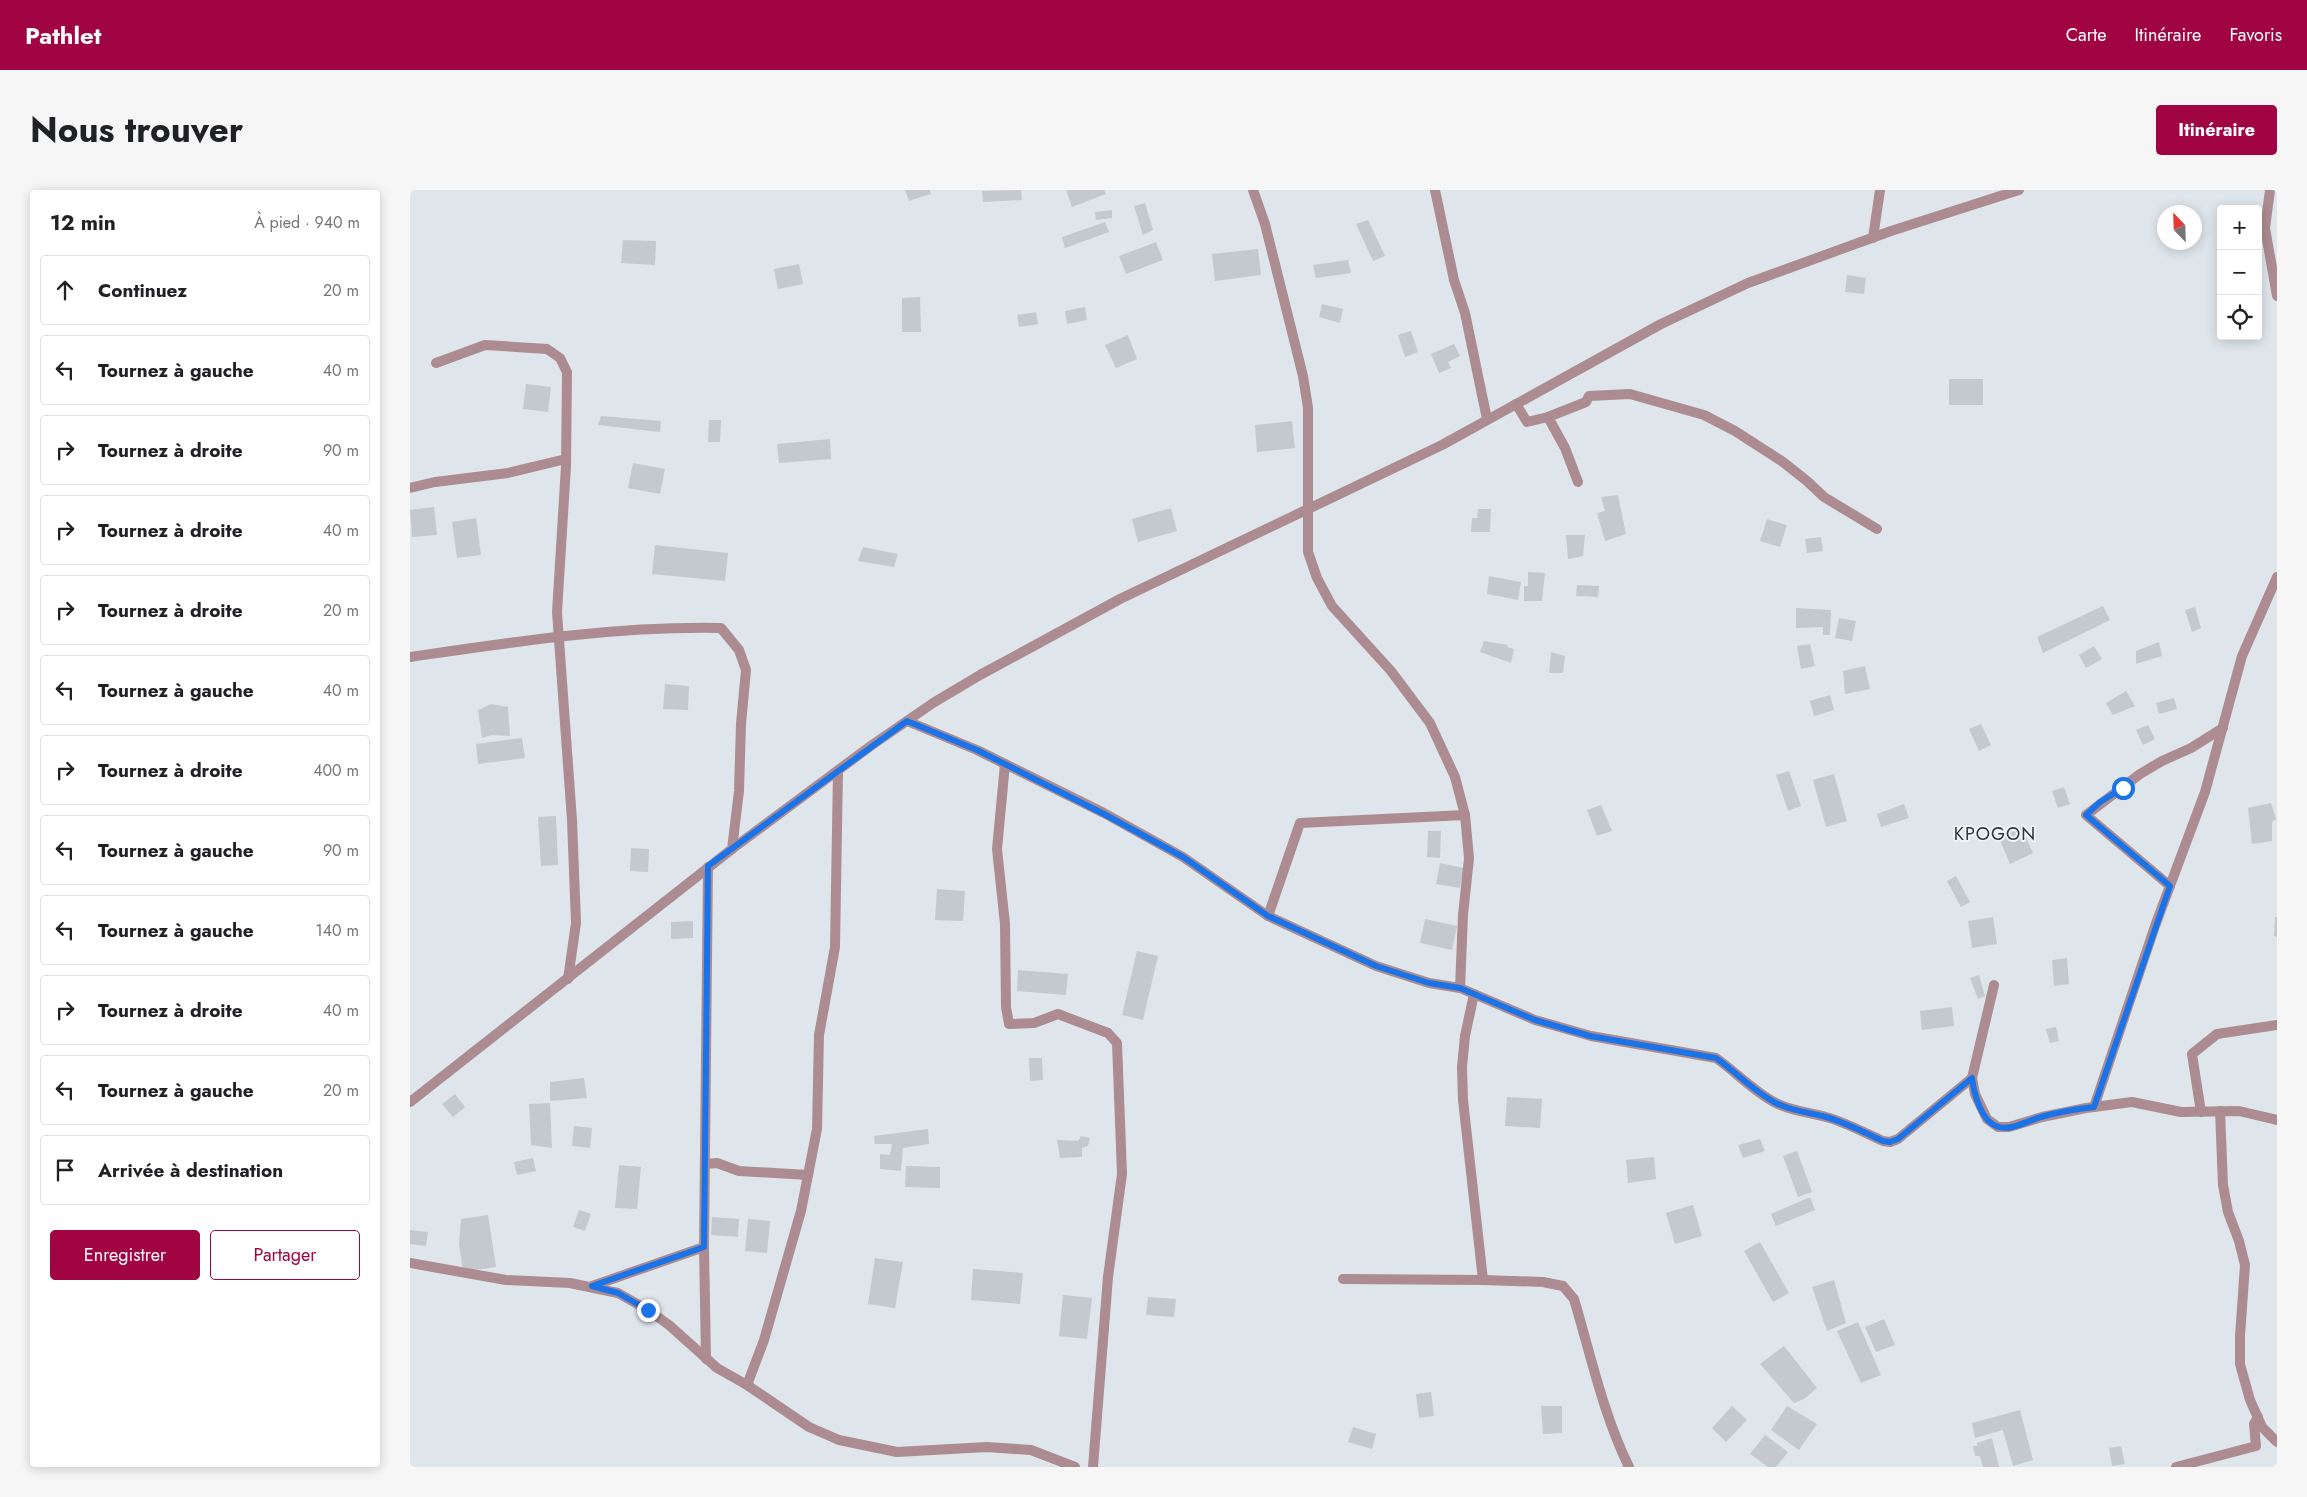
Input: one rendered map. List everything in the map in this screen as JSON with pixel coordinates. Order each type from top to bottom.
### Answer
[{"type":"street","points":[[1253,190],[1265,224],[1304,376],[1308,408],[1308,552],[1317,578],[1332,606],[1391,671],[1430,723],[1455,777],[1465,815],[1469,858],[1463,915],[1460,988]]},
{"type":"street","points":[[1435,190],[1454,280],[1465,313],[1487,420]]},
{"type":"street","points":[[1873,238],[1880,190]]},
{"type":"street","points":[[410,1102],[568,979],[708,866],[907,721],[980,675],[1120,599],[1442,445],[1661,324],[1748,283],[1873,238],[2019,190]]},
{"type":"street","points":[[2270,190],[2265,228],[2277,296]]},
{"type":"street","points":[[436,363],[485,345],[547,350],[560,358],[568,372],[566,458],[556,612],[572,820],[576,914],[568,979]]},
{"type":"street","points":[[1516,404],[1527,422],[1548,417],[1586,402],[1589,396],[1630,394],[1704,415],[1735,431],[1783,462],[1824,497],[1877,529]]},
{"type":"street","points":[[1548,417],[1565,448],[1578,482]]},
{"type":"street","points":[[410,488],[436,482],[508,473],[566,458]]},
{"type":"street","points":[[2094,1107],[2170,886],[2205,792],[2242,656],[2277,578]]},
{"type":"street","points":[[410,657],[558,636],[673,627],[720,628],[739,650],[746,670],[745,698],[741,724],[739,791],[732,849]]},
{"type":"street","points":[[907,721],[1005,764],[1104,814],[1183,857],[1268,916],[1376,966],[1429,983],[1460,988],[1535,1020],[1590,1036],[1716,1058],[1731,1069],[1746,1084],[1775,1102],[1800,1112],[1828,1117],[1883,1141],[1890,1142],[1898,1139],[1972,1078]]},
{"type":"street","points":[[2170,886],[2086,815],[2140,774],[2162,760],[2191,748],[2223,728]]},
{"type":"street","points":[[1005,764],[997,850],[1006,924],[1006,1006],[1009,1024],[1034,1023],[1058,1014],[1108,1033],[1117,1043],[1122,1174],[1108,1277],[1093,1467]]},
{"type":"street","points":[[747,1385],[764,1340],[801,1211],[817,1129],[819,1035],[835,947],[838,771]]},
{"type":"street","points":[[1268,916],[1300,823],[1465,815]]},
{"type":"street","points":[[706,1359],[704,1247],[708,866]]},
{"type":"street","points":[[1994,985],[1972,1078],[1975,1094],[1987,1118],[1998,1127],[2009,1127],[2042,1117],[2094,1107],[2132,1102],[2180,1112],[2239,1111],[2277,1120]]},
{"type":"street","points":[[1474,994],[1465,1036],[1462,1067],[1463,1100],[1483,1280]]},
{"type":"street","points":[[2201,1112],[2192,1054],[2217,1034],[2277,1025]]},
{"type":"street","points":[[2220,1111],[2223,1185],[2228,1212],[2239,1241],[2245,1265],[2240,1364],[2250,1400],[2262,1427],[2277,1442]]},
{"type":"street","points":[[706,1164],[717,1163],[739,1171],[753,1173],[808,1175]]},
{"type":"street","points":[[592,1286],[704,1247]]},
{"type":"street","points":[[410,1263],[506,1280],[592,1286],[618,1293],[648,1310],[684,1337],[706,1359],[809,1427],[839,1440],[897,1452],[987,1447],[1031,1450],[1075,1467]]},
{"type":"street","points":[[1343,1279],[1483,1280],[1543,1282],[1563,1286],[1574,1300],[1604,1404],[1617,1443],[1629,1467]]},
{"type":"street","points":[[2176,1467],[2256,1446],[2254,1424],[2258,1417]]},
{"type":"building","points":[[905,190],[930,190],[931,194],[909,201]]},
{"type":"building","points":[[1021,190],[1022,200],[983,202],[982,191]]},
{"type":"building","points":[[1066,190],[1104,190],[1106,194],[1072,207]]},
{"type":"building","points":[[1145,203],[1153,230],[1143,235],[1134,206]]},
{"type":"building","points":[[1112,210],[1112,218],[1096,220],[1095,212]]},
{"type":"building","points":[[1368,220],[1385,256],[1373,261],[1356,224]]},
{"type":"building","points":[[1105,222],[1109,232],[1065,248],[1062,237]]},
{"type":"building","points":[[623,240],[656,241],[655,265],[621,263]]},
{"type":"building","points":[[1156,242],[1163,260],[1126,274],[1119,256]]},
{"type":"building","points":[[1258,249],[1261,275],[1215,281],[1212,254]]},
{"type":"building","points":[[1348,260],[1351,273],[1316,278],[1313,265]]},
{"type":"building","points":[[799,264],[803,284],[778,289],[774,269]]},
{"type":"building","points":[[1847,275],[1866,278],[1864,294],[1845,292]]},
{"type":"building","points":[[920,297],[921,332],[902,332],[902,298]]},
{"type":"building","points":[[1322,304],[1343,309],[1340,323],[1319,317]]},
{"type":"building","points":[[1085,307],[1087,320],[1067,324],[1065,311]]},
{"type":"building","points":[[1036,312],[1038,324],[1019,327],[1017,315]]},
{"type":"building","points":[[1411,331],[1418,352],[1405,357],[1398,335]]},
{"type":"building","points":[[1128,335],[1137,359],[1116,368],[1105,345]]},
{"type":"building","points":[[1454,344],[1460,356],[1448,362],[1451,368],[1439,373],[1431,354]]},
{"type":"building","points":[[1949,379],[1983,379],[1983,405],[1949,405]]},
{"type":"building","points":[[526,384],[551,387],[548,412],[523,409]]},
{"type":"building","points":[[601,416],[661,421],[660,432],[598,425]]},
{"type":"building","points":[[709,420],[721,420],[720,442],[708,442]]},
{"type":"building","points":[[1292,421],[1295,448],[1257,452],[1255,425]]},
{"type":"building","points":[[830,439],[831,459],[779,463],[777,444]]},
{"type":"building","points":[[633,463],[665,469],[660,494],[628,488]]},
{"type":"building","points":[[1618,495],[1626,534],[1605,541],[1597,513],[1605,511],[1601,497]]},
{"type":"building","points":[[434,507],[437,535],[412,537],[410,510]]},
{"type":"building","points":[[1171,508],[1177,531],[1138,542],[1132,519]]},
{"type":"building","points":[[1478,509],[1491,509],[1490,532],[1471,532],[1472,518],[1477,518]]},
{"type":"building","points":[[476,518],[481,555],[457,558],[452,522]]},
{"type":"building","points":[[1767,519],[1787,525],[1780,547],[1760,541]]},
{"type":"building","points":[[1566,535],[1585,535],[1583,556],[1568,559]]},
{"type":"building","points":[[1821,537],[1823,551],[1807,553],[1805,539]]},
{"type":"building","points":[[655,545],[728,553],[725,581],[652,574]]},
{"type":"building","points":[[863,547],[898,554],[894,567],[858,561]]},
{"type":"building","points":[[1528,572],[1545,573],[1542,601],[1524,601],[1524,586],[1528,586]]},
{"type":"building","points":[[1489,576],[1521,582],[1518,600],[1487,594]]},
{"type":"building","points":[[1577,585],[1599,586],[1598,597],[1576,596]]},
{"type":"building","points":[[2103,606],[2110,620],[2043,653],[2037,637]]},
{"type":"building","points":[[2195,607],[2201,628],[2192,632],[2185,610]]},
{"type":"building","points":[[1796,608],[1831,610],[1830,635],[1823,635],[1823,627],[1796,628]]},
{"type":"building","points":[[1839,618],[1856,621],[1852,641],[1835,638]]},
{"type":"building","points":[[1484,641],[1508,645],[1507,647],[1514,649],[1511,663],[1480,652]]},
{"type":"building","points":[[2159,642],[2162,656],[2136,664],[2136,651]]},
{"type":"building","points":[[1810,644],[1815,666],[1801,669],[1797,646]]},
{"type":"building","points":[[2094,646],[2102,659],[2086,668],[2079,655]]},
{"type":"building","points":[[1551,652],[1565,656],[1563,673],[1549,673]]},
{"type":"building","points":[[1865,666],[1870,689],[1845,694],[1843,671]]},
{"type":"building","points":[[665,684],[689,686],[688,710],[663,709]]},
{"type":"building","points":[[2126,691],[2135,706],[2113,715],[2106,703]]},
{"type":"building","points":[[1830,695],[1834,710],[1814,716],[1810,701]]},
{"type":"building","points":[[2174,698],[2177,709],[2159,714],[2156,703]]},
{"type":"building","points":[[491,704],[508,707],[510,736],[492,735],[482,738],[478,710]]},
{"type":"building","points":[[1981,724],[1991,745],[1979,751],[1969,729]]},
{"type":"building","points":[[2148,725],[2155,739],[2143,745],[2136,730]]},
{"type":"building","points":[[522,738],[525,758],[478,764],[476,744]]},
{"type":"building","points":[[1789,771],[1801,806],[1788,811],[1776,775]]},
{"type":"building","points":[[1834,774],[1847,821],[1826,827],[1813,780]]},
{"type":"building","points":[[2064,787],[2070,804],[2058,808],[2052,791]]},
{"type":"building","points":[[2271,803],[2276,819],[2272,822],[2272,841],[2252,844],[2248,808]]},
{"type":"building","points":[[1904,804],[1909,818],[1881,827],[1877,814]]},
{"type":"building","points":[[1601,805],[1612,831],[1597,836],[1587,810]]},
{"type":"building","points":[[556,816],[558,865],[541,866],[538,817]]},
{"type":"building","points":[[2021,827],[2033,853],[2010,864],[1999,838]]},
{"type":"building","points":[[1428,831],[1441,831],[1440,858],[1427,857]]},
{"type":"building","points":[[631,848],[649,849],[648,872],[630,871]]},
{"type":"building","points":[[1440,863],[1464,868],[1460,888],[1436,884]]},
{"type":"building","points":[[1956,876],[1970,902],[1961,907],[1947,881]]},
{"type":"building","points":[[937,889],[965,891],[963,921],[935,920]]},
{"type":"building","points":[[1993,917],[1997,944],[1972,948],[1968,921]]},
{"type":"building","points":[[2275,917],[2277,917],[2277,937],[2274,936]]},
{"type":"building","points":[[1425,919],[1457,926],[1452,950],[1420,943]]},
{"type":"building","points":[[693,921],[693,938],[671,939],[671,922]]},
{"type":"building","points":[[1137,951],[1158,956],[1143,1020],[1122,1015]]},
{"type":"building","points":[[2067,958],[2069,984],[2054,986],[2052,960]]},
{"type":"building","points":[[1018,970],[1068,974],[1066,995],[1017,991]]},
{"type":"building","points":[[1979,975],[1985,996],[1978,999],[1970,978]]},
{"type":"building","points":[[1952,1007],[1954,1026],[1922,1030],[1920,1011]]},
{"type":"building","points":[[2056,1027],[2059,1041],[2050,1043],[2046,1029]]},
{"type":"building","points":[[1029,1058],[1042,1058],[1043,1080],[1030,1081]]},
{"type":"building","points":[[584,1078],[587,1098],[550,1101],[550,1082]]},
{"type":"building","points":[[455,1094],[465,1107],[453,1117],[442,1104]]},
{"type":"building","points":[[1507,1097],[1542,1099],[1540,1128],[1505,1126]]},
{"type":"building","points":[[550,1103],[552,1148],[531,1145],[529,1104]]},
{"type":"building","points":[[574,1126],[592,1128],[590,1148],[572,1146]]},
{"type":"building","points":[[928,1129],[929,1144],[903,1148],[901,1171],[880,1169],[880,1154],[890,1155],[892,1144],[875,1144],[874,1136]]},
{"type":"building","points":[[1081,1136],[1090,1138],[1088,1146],[1082,1148],[1082,1157],[1060,1158],[1057,1140],[1078,1141]]},
{"type":"building","points":[[1760,1139],[1765,1151],[1743,1158],[1738,1145]]},
{"type":"building","points":[[1797,1151],[1812,1192],[1798,1197],[1783,1156]]},
{"type":"building","points":[[1654,1157],[1656,1179],[1628,1183],[1626,1160]]},
{"type":"building","points":[[533,1158],[536,1171],[517,1175],[514,1162]]},
{"type":"building","points":[[619,1165],[641,1167],[637,1209],[615,1208]]},
{"type":"building","points":[[906,1166],[940,1167],[940,1188],[905,1187]]},
{"type":"building","points":[[1810,1197],[1815,1210],[1776,1226],[1771,1214]]},
{"type":"building","points":[[1693,1205],[1702,1236],[1675,1244],[1666,1213]]},
{"type":"building","points":[[579,1210],[591,1214],[585,1231],[573,1227]]},
{"type":"building","points":[[488,1215],[496,1267],[463,1272],[459,1244],[461,1219]]},
{"type":"building","points":[[712,1217],[739,1219],[738,1237],[711,1235]]},
{"type":"building","points":[[748,1219],[770,1221],[767,1253],[745,1251]]},
{"type":"building","points":[[410,1230],[428,1232],[426,1246],[410,1244]]},
{"type":"building","points":[[1760,1242],[1789,1293],[1773,1302],[1744,1251]]},
{"type":"building","points":[[875,1258],[903,1262],[895,1308],[868,1304]]},
{"type":"building","points":[[973,1269],[1023,1273],[1020,1304],[971,1300]]},
{"type":"building","points":[[1834,1280],[1846,1323],[1827,1331],[1812,1287]]},
{"type":"building","points":[[1063,1295],[1092,1298],[1087,1339],[1059,1336]]},
{"type":"building","points":[[1148,1297],[1176,1299],[1174,1317],[1146,1315]]},
{"type":"building","points":[[1884,1319],[1895,1345],[1876,1352],[1865,1327]]},
{"type":"building","points":[[1858,1322],[1881,1375],[1861,1383],[1837,1331]]},
{"type":"building","points":[[1784,1346],[1817,1388],[1804,1399],[1794,1403],[1760,1364]]},
{"type":"building","points":[[1431,1392],[1434,1416],[1419,1418],[1416,1394]]},
{"type":"building","points":[[1541,1406],[1562,1406],[1562,1433],[1543,1434]]},
{"type":"building","points":[[1732,1406],[1747,1420],[1726,1442],[1712,1428]]},
{"type":"building","points":[[1787,1406],[1817,1424],[1799,1450],[1771,1430]]},
{"type":"building","points":[[2020,1410],[2033,1460],[2013,1466],[2003,1430],[1975,1438],[1972,1423]]},
{"type":"building","points":[[1353,1427],[1376,1434],[1372,1449],[1348,1442]]},
{"type":"building","points":[[1765,1435],[1788,1452],[1776,1467],[1768,1467],[1750,1454]]},
{"type":"building","points":[[1992,1438],[1999,1467],[1983,1467],[1980,1456],[1975,1456],[1973,1446],[1977,1446],[1977,1443]]},
{"type":"building","points":[[2121,1446],[2125,1464],[2112,1466],[2109,1448]]},
{"type":"district","name":"KPOGON","points":[[1995,834]]},
{"type":"route","points":[[648,1310],[618,1293],[592,1286],[704,1247],[708,866],[907,721],[977,750],[1104,814],[1183,857],[1268,916],[1376,966],[1429,983],[1460,988],[1535,1020],[1590,1036],[1716,1058],[1731,1069],[1746,1084],[1775,1102],[1800,1112],[1828,1117],[1883,1141],[1890,1142],[1898,1139],[1972,1078],[1975,1094],[1987,1118],[1998,1127],[2009,1127],[2042,1117],[2094,1107],[2154,926],[2170,886],[2086,815],[2100,802],[2123,788]]}]
